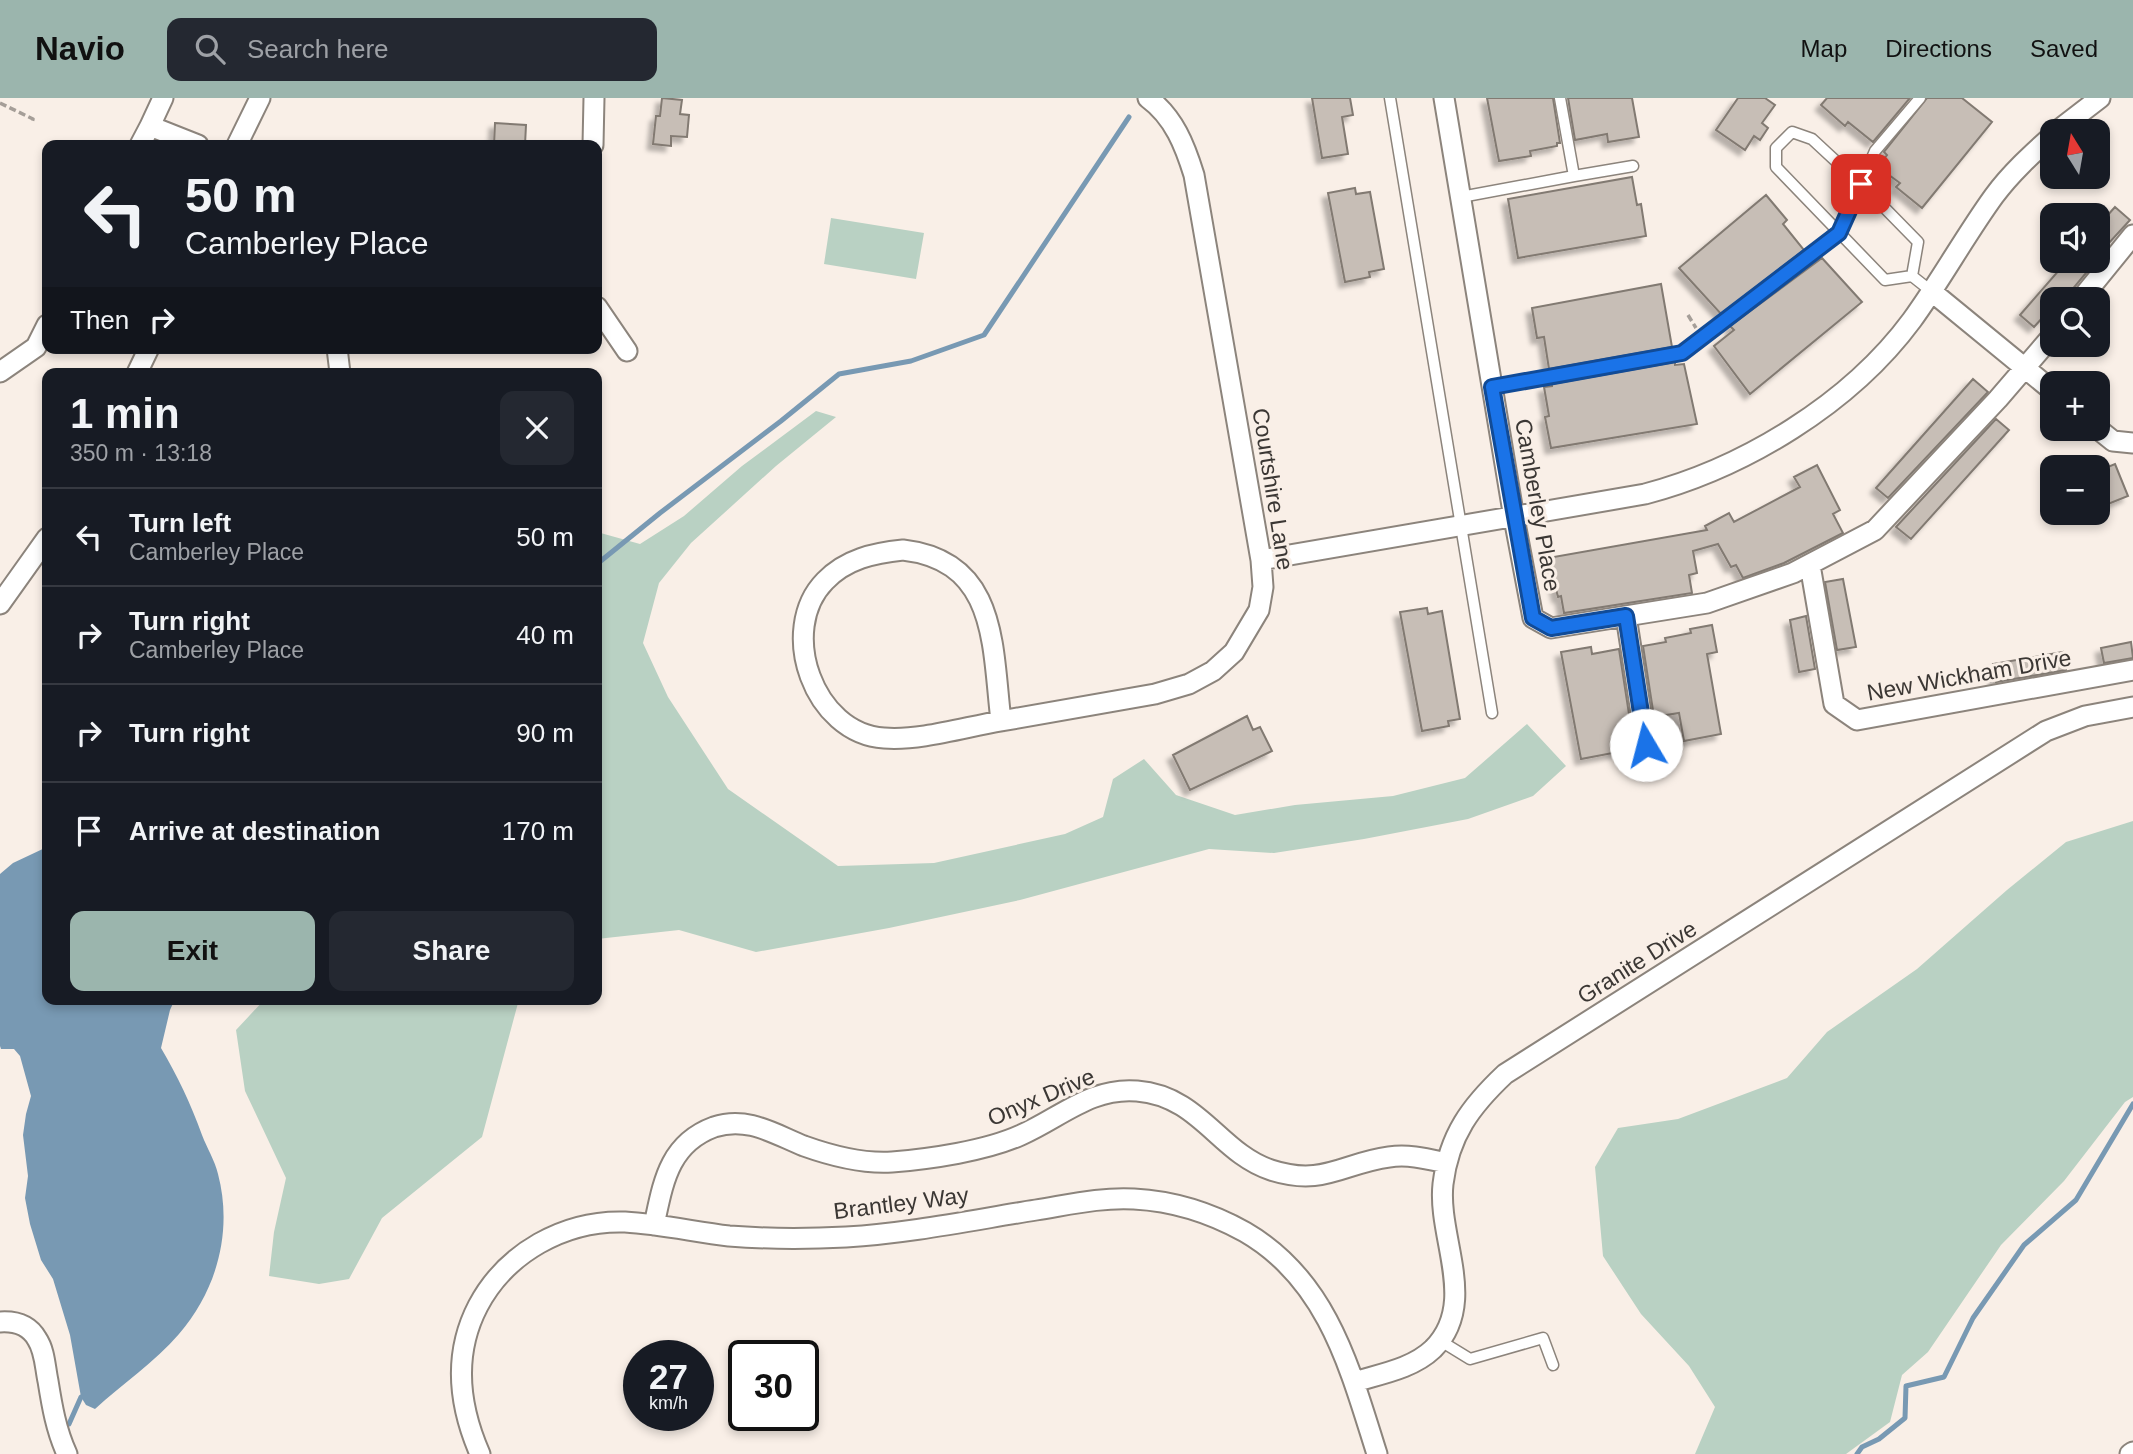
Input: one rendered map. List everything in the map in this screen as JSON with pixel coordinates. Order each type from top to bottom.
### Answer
[{"type":"street","points":[[143,140],[163,98]]},
{"type":"street","points":[[239,140],[260,98]]},
{"type":"street","points":[[593,140],[594,98]]},
{"type":"street","name":"Courtshire Lane","points":[[1001,721],[992,642],[984,610],[975,590],[959,570],[923,552],[882,552],[843,565],[824,581],[810,600],[803,626],[803,652],[809,674],[821,699],[839,719],[860,732],[883,738],[912,737],[1154,694],[1189,684],[1213,671],[1234,652],[1259,610],[1263,587],[1261,560],[1194,175],[1178,132],[1148,98]]},
{"type":"street","name":"Camberley Place","points":[[1444,98],[1533,618],[1551,628],[1707,603],[1793,573],[1875,530],[2040,351]]},
{"type":"street","points":[[2073,119],[2100,98]]},
{"type":"street","points":[[150,126],[185,140]]},
{"type":"street","points":[[1261,560],[1612,501],[1676,486],[1741,458],[1776,439],[1846,389],[1879,358],[1911,322],[1996,194],[2040,147]]},
{"type":"street","points":[[2091,287],[2133,235]]},
{"type":"street","points":[[1931,292],[2040,380]]},
{"type":"street","points":[[602,314],[627,351]]},
{"type":"street","points":[[0,372],[36,347],[42,335]]},
{"type":"street","points":[[2110,439],[2133,443]]},
{"type":"street","points":[[0,604],[42,545]]},
{"type":"street","name":"New Wickham Drive","points":[[1810,565],[1834,704],[1857,720],[2133,670]]},
{"type":"street","points":[[1626,616],[1646,745]]},
{"type":"street","name":"Granite Drive","points":[[1354,1382],[1404,1367],[1419,1359],[1433,1349],[1452,1316],[1455,1300],[1443,1186],[1447,1163],[1460,1126],[1471,1110],[1505,1074],[2046,731],[2085,716],[2133,707]]},
{"type":"street","name":"Onyx Drive","points":[[654,1225],[664,1179],[673,1159],[691,1140],[714,1127],[737,1124],[758,1126],[846,1159],[889,1163],[978,1149],[1002,1142],[1042,1125],[1077,1103],[1094,1096],[1122,1092],[1150,1093],[1181,1105],[1196,1114],[1244,1156],[1268,1169],[1286,1174],[1324,1175],[1390,1156],[1447,1163]]},
{"type":"street","name":"Brantley Way","points":[[480,1454],[470,1431],[462,1398],[464,1342],[474,1314],[488,1287],[508,1265],[533,1246],[559,1233],[591,1225],[623,1222],[730,1236],[793,1239],[838,1237],[905,1230],[1092,1201],[1133,1199],[1172,1204],[1211,1215],[1247,1233],[1299,1278],[1332,1327],[1354,1382],[1377,1454]]},
{"type":"street","points":[[0,1322],[24,1325],[37,1338],[43,1354],[54,1417],[67,1454]]},
{"type":"lane","points":[[1390,98],[1492,713]]},
{"type":"lane","points":[[1560,98],[1574,176]]},
{"type":"lane","points":[[1492,387],[1682,353],[1839,233],[1875,151],[1920,98]]},
{"type":"lane","points":[[1912,276],[1918,242],[1812,139],[1792,132],[1776,148],[1776,167],[1885,280],[1912,276],[1931,292]]},
{"type":"lane","points":[[1461,197],[1633,166]]},
{"type":"lane","points":[[1439,1340],[1470,1359],[1543,1338],[1553,1365]]},
{"type":"path","points":[[0,103],[33,119],[32,123]]},
{"type":"green space","points":[[831,218],[924,233],[916,279],[824,264]]},
{"type":"green space","points":[[816,411],[836,417],[776,466],[691,543],[659,583],[643,643],[668,697],[728,789],[838,866],[934,863],[1065,834],[1103,817],[1113,779],[1144,759],[1176,795],[1235,815],[1295,805],[1393,796],[1465,778],[1527,724],[1566,766],[1533,796],[1468,819],[1274,853],[1209,849],[1020,900],[889,928],[756,952],[679,930],[602,938],[602,533],[640,544],[684,516],[742,466]]},
{"type":"green space","points":[[2133,821],[2133,1097],[2125,1102],[2064,1181],[2001,1245],[1928,1352],[1902,1375],[1890,1422],[1846,1454],[1695,1454],[1715,1407],[1689,1366],[1641,1314],[1603,1256],[1595,1167],[1618,1128],[1678,1119],[1787,1078],[1827,1032],[1917,969],[2066,842]]},
{"type":"green space","points":[[259,1005],[517,1005],[482,1137],[382,1218],[349,1279],[319,1284],[269,1276],[274,1232],[286,1178],[245,1091],[236,1030]]},
{"type":"water","points":[[42,849],[42,1005],[172,1005],[161,1048],[183,1090],[213,1159],[222,1195],[224,1217],[218,1259],[212,1279],[192,1317],[170,1344],[95,1409],[86,1405],[81,1397],[70,1335],[53,1279],[41,1260],[30,1224],[25,1198],[28,1176],[23,1135],[31,1096],[20,1056],[14,1049],[1,1049],[0,1046],[0,874],[13,863]]},
{"type":"building","points":[[662,98],[682,100],[680,114],[689,115],[687,137],[671,136],[671,146],[653,144],[656,116],[660,116]]},
{"type":"building","points":[[1312,98],[1350,98],[1353,115],[1342,117],[1348,154],[1322,158]]},
{"type":"building","points":[[1487,98],[1553,98],[1560,143],[1557,143],[1557,146],[1530,151],[1531,156],[1499,161]]},
{"type":"building","points":[[1568,98],[1632,98],[1639,137],[1608,142],[1607,134],[1575,140]]},
{"type":"building","points":[[1738,98],[1765,98],[1775,105],[1762,123],[1768,128],[1760,140],[1754,136],[1745,150],[1716,130]]},
{"type":"building","points":[[1827,98],[1910,98],[1873,142],[1848,122],[1845,126],[1821,105]]},
{"type":"building","points":[[1927,98],[1962,98],[1992,122],[1922,208],[1896,187],[1900,183],[1878,167],[1887,155],[1884,152]]},
{"type":"building","points":[[495,123],[526,125],[525,140],[494,140]]},
{"type":"building","points":[[1632,177],[1637,205],[1641,204],[1646,236],[1518,258],[1508,199]]},
{"type":"building","points":[[1355,188],[1356,194],[1370,192],[1384,269],[1369,272],[1370,277],[1345,282],[1328,193]]},
{"type":"building","points":[[1766,195],[1787,220],[1783,224],[1804,250],[1721,314],[1679,268]]},
{"type":"building","points":[[2115,207],[2130,220],[2110,242],[2110,213]]},
{"type":"building","points":[[1822,258],[1862,302],[1750,394],[1714,346],[1734,330],[1730,326]]},
{"type":"building","points":[[2057,273],[2086,273],[2074,287],[2044,287]]},
{"type":"building","points":[[1661,284],[1672,347],[1549,369],[1544,337],[1537,338],[1532,308]]},
{"type":"building","points":[[2040,292],[2040,320],[2034,327],[2020,315]]},
{"type":"building","points":[[1675,362],[1675,365],[1684,364],[1697,424],[1551,448],[1545,417],[1549,416],[1544,387]]},
{"type":"building","points":[[1973,379],[1988,392],[1888,498],[1876,488]]},
{"type":"building","points":[[1996,419],[2009,430],[1911,539],[1896,527]]},
{"type":"building","points":[[2115,464],[2128,496],[2110,503],[2110,466]]},
{"type":"building","points":[[1817,465],[1840,510],[1833,514],[1843,533],[1784,563],[1743,578],[1736,565],[1731,567],[1718,544],[1693,551],[1697,573],[1689,575],[1692,593],[1564,613],[1548,558],[1707,530],[1705,526],[1729,513],[1734,522],[1800,487],[1794,477]]},
{"type":"building","points":[[1843,579],[1856,647],[1837,650],[1825,582]]},
{"type":"building","points":[[1427,608],[1428,614],[1442,611],[1460,719],[1448,721],[1449,726],[1422,731],[1400,612]]},
{"type":"building","points":[[1806,616],[1815,669],[1799,672],[1790,620]]},
{"type":"building","points":[[1712,625],[1717,652],[1707,654],[1721,734],[1684,741],[1679,713],[1654,717],[1643,646],[1666,642],[1665,638],[1691,633],[1690,629]]},
{"type":"building","points":[[2131,642],[2133,658],[2104,663],[2101,648]]},
{"type":"building","points":[[1591,647],[1592,654],[1619,649],[1633,740],[1616,743],[1618,752],[1581,759],[1561,652]]},
{"type":"building","points":[[2063,652],[2066,670],[1996,682],[1993,664]]},
{"type":"building","points":[[1247,716],[1253,730],[1260,727],[1272,751],[1190,790],[1173,755]]},
{"type":"waterway","points":[[602,560],[839,374],[911,361],[984,335],[1129,117]]},
{"type":"waterway","points":[[1857,1454],[1862,1447],[1879,1439],[1905,1418],[1906,1386],[1944,1377],[1973,1318],[2024,1245],[2076,1200],[2133,1104]]},
{"type":"waterway","points":[[69,1424],[81,1397]]},
{"type":"route","points":[[1646,745],[1626,616],[1551,628],[1533,618],[1492,387],[1682,353],[1839,233],[1861,184]]}]
